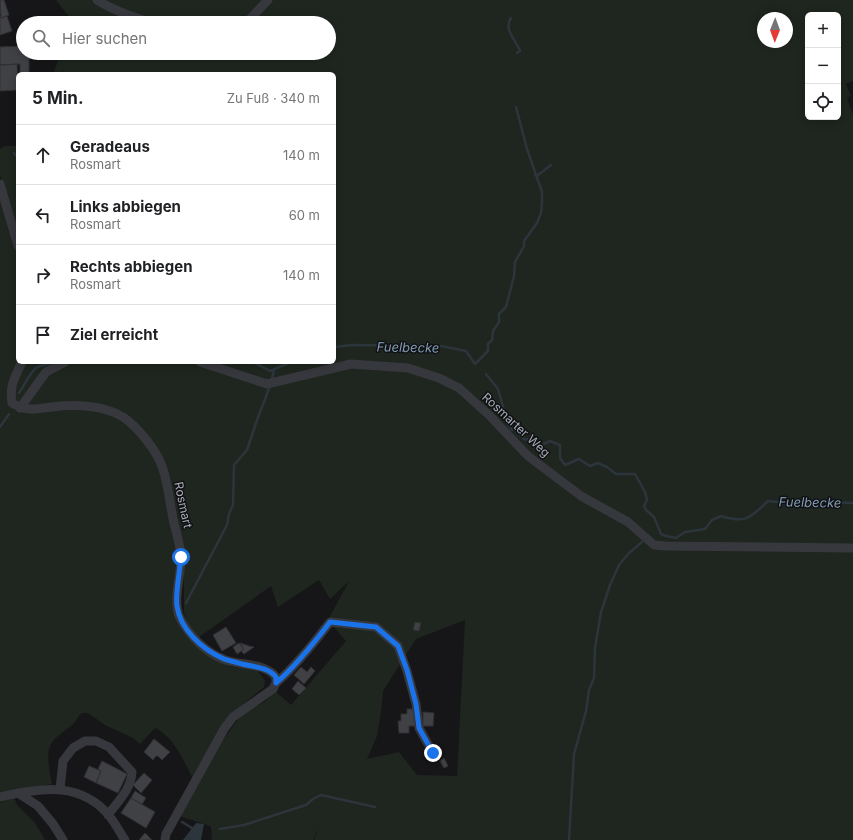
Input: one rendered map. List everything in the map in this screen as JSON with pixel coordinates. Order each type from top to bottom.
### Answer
[{"type":"street","points":[[97,0],[108,7],[132,16]]},
{"type":"street","points":[[253,16],[268,0]]},
{"type":"street","points":[[0,184],[16,239]]},
{"type":"street","points":[[21,364],[13,379],[10,394],[12,403],[20,408],[46,372],[61,364]]},
{"type":"street","name":"Rosmarter Weg","points":[[206,364],[267,384],[351,364],[408,368],[439,378],[459,388],[528,456],[581,496],[628,522],[654,545],[853,548]]},
{"type":"street","name":"Rosmart","points":[[20,408],[32,410],[54,406],[91,406],[122,416],[131,423],[155,452],[163,468],[181,557],[176,605],[179,616],[193,638],[212,653],[222,659],[259,667],[272,672],[276,677],[276,683]]},
{"type":"street","points":[[165,840],[166,834],[224,729],[233,717],[273,689],[276,683],[298,660],[330,622],[376,627],[398,646],[409,677],[416,704],[419,728],[433,753]]},
{"type":"street","points":[[60,789],[63,761],[78,743],[91,740],[109,747],[132,772],[130,784],[126,792],[108,815]]},
{"type":"street","points":[[0,797],[44,789],[74,791],[90,799],[104,809],[125,840]]},
{"type":"street","points":[[18,793],[38,806],[53,824],[63,840]]},
{"type":"shaded area","points":[[56,0],[853,0],[853,81],[846,84],[851,96],[847,98],[853,115],[853,840],[314,840],[318,828],[313,840],[212,840],[211,827],[180,816],[215,751],[242,714],[264,702],[276,692],[291,705],[346,641],[328,620],[349,581],[330,599],[319,580],[278,607],[271,586],[199,637],[187,623],[184,613],[184,554],[175,539],[178,562],[173,607],[175,617],[191,640],[220,662],[232,667],[248,668],[258,671],[265,681],[264,687],[235,711],[193,779],[178,750],[162,732],[155,728],[140,744],[133,738],[105,725],[88,713],[82,713],[73,724],[54,740],[50,746],[48,760],[52,784],[16,789],[0,794],[0,195],[16,247],[16,364],[336,364],[336,72],[54,72],[58,60],[336,60],[336,16],[68,16]],"holes":[[[465,620],[457,776],[417,775],[399,752],[367,759],[377,736],[383,691],[416,639]]]},
{"type":"shaded area","points":[[5,146],[16,146],[16,229],[0,175],[0,149]]},
{"type":"shaded area","points":[[14,797],[17,805],[35,823],[45,840],[0,840],[0,803]]},
{"type":"shaded area","points":[[196,823],[204,824],[201,840],[183,840]]},
{"type":"building","points":[[0,0],[4,0],[9,15],[1,18]]},
{"type":"building","points":[[0,16],[1,18],[7,16],[12,31],[0,35]]},
{"type":"building","points":[[16,46],[16,60],[29,60],[29,72],[20,72],[20,64],[0,65],[0,47]]},
{"type":"building","points":[[17,64],[16,90],[0,91],[0,65]]},
{"type":"building","points":[[415,622],[421,623],[419,631],[413,630]]},
{"type":"building","points":[[226,627],[236,643],[222,651],[213,635]]},
{"type":"building","points":[[239,643],[244,649],[237,654],[233,647]]},
{"type":"building","points":[[240,643],[254,647],[244,654],[241,651],[244,649]]},
{"type":"building","points":[[301,667],[307,672],[311,667],[315,671],[304,684],[294,675]]},
{"type":"building","points":[[298,681],[306,688],[299,695],[292,689]]},
{"type":"building","points":[[407,709],[414,709],[415,726],[409,726],[409,733],[399,733],[398,721],[401,721],[401,714],[407,714]]},
{"type":"building","points":[[423,712],[434,713],[433,726],[423,726]]},
{"type":"building","points":[[154,739],[170,752],[162,760],[156,756],[153,760],[144,752]]},
{"type":"building","points":[[444,758],[448,766],[444,768],[440,761]]},
{"type":"building","points":[[102,761],[127,774],[118,793],[96,783],[101,771],[98,769]]},
{"type":"building","points":[[89,766],[101,771],[96,783],[84,777]]},
{"type":"building","points":[[144,773],[152,780],[141,793],[133,785]]},
{"type":"building","points":[[135,791],[146,798],[142,804],[131,798]]},
{"type":"building","points":[[131,798],[155,812],[146,828],[121,813]]},
{"type":"building","points":[[145,833],[152,840],[139,840]]},
{"type":"waterway","points":[[511,18],[508,26],[520,51],[517,53]]},
{"type":"waterway","points":[[336,347],[352,345],[441,346],[466,351],[475,364],[488,351],[488,344],[492,340],[493,331],[499,322],[499,314],[506,307],[514,276],[515,262],[524,246],[524,241],[537,223],[541,213],[542,192],[527,149],[516,107]]},
{"type":"waterway","points":[[535,175],[538,175],[551,165]]},
{"type":"waterway","points":[[19,393],[33,371],[39,366],[47,364]]},
{"type":"waterway","name":"Fuelbecke","points":[[257,364],[270,371],[286,364]]},
{"type":"waterway","points":[[272,379],[274,370]]},
{"type":"waterway","name":"Fuelbecke","points":[[486,374],[498,389],[508,424],[512,430],[515,430],[524,439],[531,440],[535,448],[550,441],[560,445],[560,458],[565,465],[579,459],[590,466],[598,463],[607,467],[616,474],[635,474],[645,492],[647,500],[644,506],[646,510],[654,517],[661,534],[666,536],[676,538],[685,532],[705,529],[712,520],[721,516],[736,519],[747,518],[757,512],[768,501],[788,503],[803,501],[853,503]]},
{"type":"waterway","points":[[186,603],[227,525],[229,514],[233,505],[234,465],[247,450],[270,386]]},
{"type":"waterway","points":[[0,427],[9,414]]},
{"type":"waterway","points":[[569,840],[574,754],[586,711],[589,690],[594,678],[595,648],[601,612],[610,585],[619,565],[629,553],[642,542]]},
{"type":"waterway","points":[[220,829],[244,825],[306,805],[321,795],[375,807]]},
{"type":"waterway","points":[[182,822],[192,828]]},
{"type":"route","points":[[181,557],[176,605],[179,616],[193,638],[222,659],[259,667],[272,672],[276,677],[276,683],[314,642],[330,622],[376,627],[398,646],[407,670],[416,704],[419,728],[433,753]]}]
